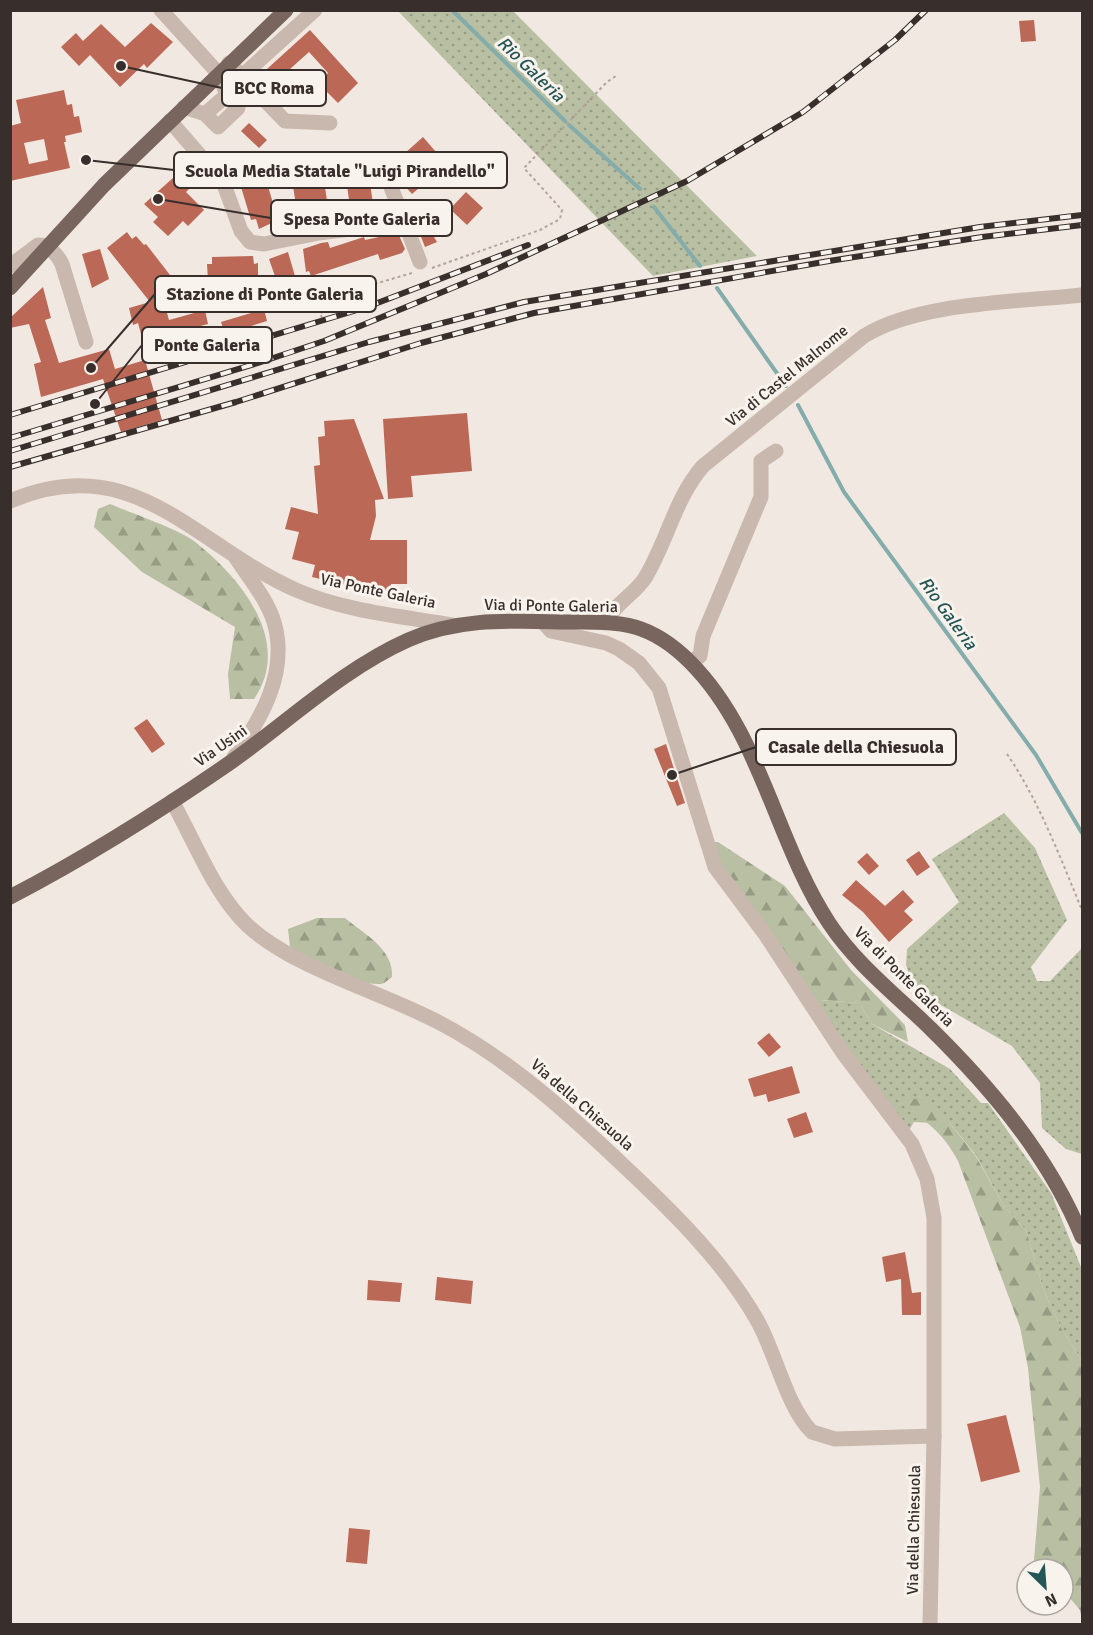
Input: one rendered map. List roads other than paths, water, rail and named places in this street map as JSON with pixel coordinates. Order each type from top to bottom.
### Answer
[{"type":"main road","points":[[10,288],[29,270],[89,199],[286,10]]},
{"type":"main road","name":"Via di Ponte Galeria","points":[[452,625],[500,621],[605,623],[648,632],[669,644],[690,662],[728,712],[759,774],[811,894],[837,936],[858,961],[950,1048],[998,1100],[1055,1181],[1083,1238]]},
{"type":"main road","name":"Via Usini","points":[[10,897],[101,848],[232,761],[377,657],[414,638],[452,625]]},
{"type":"street","points":[[161,10],[224,68],[242,76],[285,121],[330,123]]},
{"type":"street","points":[[242,76],[315,10]]},
{"type":"street","points":[[184,107],[205,114],[227,94],[224,68]]},
{"type":"street","points":[[170,121],[223,182],[242,234],[250,242],[264,244],[319,233],[404,222]]},
{"type":"street","points":[[382,164],[422,268]]},
{"type":"street","points":[[10,266],[33,247],[42,245],[48,247],[62,264],[86,342]]},
{"type":"street","name":"Via di Castel Malnome","points":[[605,623],[614,607],[644,579],[692,479],[703,466],[876,328],[921,313],[1083,295]]},
{"type":"street","points":[[690,662],[700,656],[702,636],[761,497],[761,461],[776,451]]},
{"type":"street","name":"Via Ponte Galeria","points":[[10,501],[62,486],[92,486],[125,492],[157,505],[234,556],[289,587],[352,608],[452,625]]},
{"type":"street","name":"Via Ponte Galeria","points":[[232,761],[265,708],[274,681],[277,654],[276,633],[269,611],[234,556]]},
{"type":"street","name":"Via della Chiesuola","points":[[542,621],[551,631],[606,643],[619,649],[639,663],[654,681],[663,697],[715,867],[765,934],[843,1053],[907,1136],[918,1156],[930,1189],[934,1218],[934,1436],[930,1624]]},
{"type":"street","name":"Via della Chiesuola","points":[[172,801],[223,894],[239,917],[255,932],[301,960],[442,1024],[494,1056],[536,1088],[632,1174],[694,1238],[741,1296],[765,1335],[793,1400],[813,1432],[835,1440],[934,1436]]},
{"type":"waterway","name":"Rio Galeria","points":[[452,10],[565,121]]},
{"type":"waterway","name":"Rio Galeria","points":[[569,125],[640,189]]},
{"type":"waterway","name":"Rio Galeria","points":[[654,207],[700,266]]},
{"type":"waterway","name":"Rio Galeria","points":[[717,288],[786,386]]},
{"type":"waterway","name":"Rio Galeria","points":[[798,405],[844,492],[1036,755],[1082,833]]},
{"type":"railway","points":[[10,438],[324,341],[486,274],[687,181],[803,112],[895,40],[926,10]]},
{"type":"railway","points":[[10,451],[369,342],[524,302],[980,227],[1082,215]]},
{"type":"railway","points":[[10,467],[236,402],[421,343],[534,313],[829,261],[982,237],[1082,225]]},
{"type":"railway","points":[[10,415],[367,307],[528,245]]},
{"type":"place","name":"BCC Roma","points":[[121,66]]},
{"type":"place","name":"Scuola Media Statale \"Luigi Pirandello\"","points":[[86,160]]},
{"type":"place","name":"Spesa Ponte Galeria","points":[[158,199]]},
{"type":"place","name":"Stazione di Ponte Galeria","points":[[91,368]]},
{"type":"place","name":"Ponte Galeria","points":[[95,404]]},
{"type":"place","name":"Casale della Chiesuola","points":[[672,775]]}]
